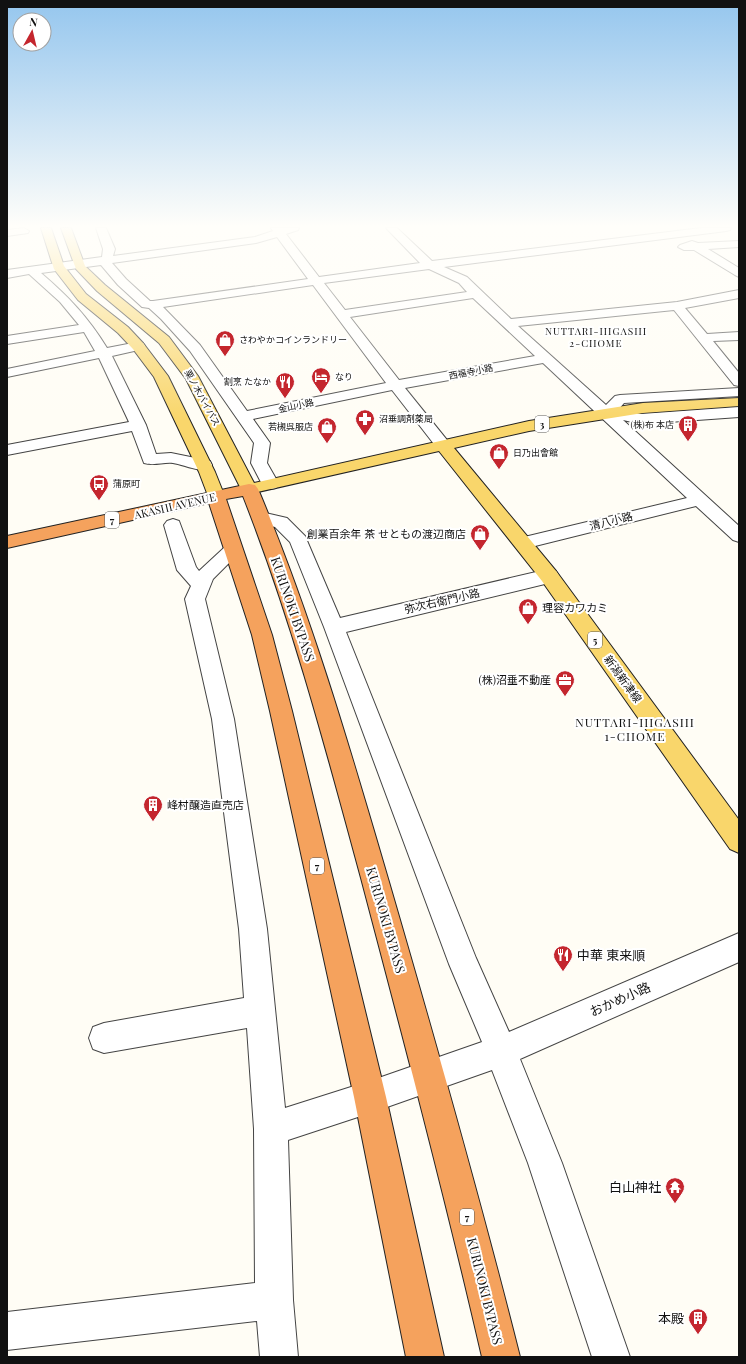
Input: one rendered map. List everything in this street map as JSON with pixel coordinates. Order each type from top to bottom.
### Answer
[{"type":"highway","name":"AKASHI AVENUE","points":[[7,542],[249,489]]},
{"type":"highway","name":"KURINOKI BYPASS","points":[[249,489],[294,608],[322,698],[430,1077],[501,1357]]},
{"type":"highway","name":"7","points":[[216,497],[262,635],[370,1098],[425,1357]]},
{"type":"main road","points":[[78,292],[82,297],[123,330],[138,346],[161,376],[204,465],[216,497]]},
{"type":"main road","name":"栗ノ木バイパス","points":[[105,292],[164,340],[176,355],[192,379],[249,489]]},
{"type":"main road","name":"3","points":[[249,489],[529,426],[643,408],[739,402]]},
{"type":"main road","name":"新潟新津線","points":[[443,445],[549,576],[739,841]]},
{"type":"street","points":[[56,292],[64,299],[88,327],[104,354],[138,425],[150,460],[171,458],[204,465]]},
{"type":"street","points":[[133,292],[146,304],[153,305],[240,292]]},
{"type":"street","points":[[166,316],[313,292]]},
{"type":"street","points":[[324,292],[443,445]]},
{"type":"street","points":[[474,292],[739,536]]},
{"type":"street","points":[[341,314],[476,294]]},
{"type":"street","points":[[509,323],[677,306],[739,294]]},
{"type":"street","points":[[153,305],[166,316],[195,348],[262,443],[259,463],[270,484]]},
{"type":"street","points":[[677,306],[739,382]]},
{"type":"street","points":[[7,340],[88,327]]},
{"type":"street","points":[[703,338],[739,336]]},
{"type":"street","points":[[7,373],[138,346]]},
{"type":"street","name":"西福寺小路","points":[[396,386],[546,358]]},
{"type":"street","name":"金山小路","points":[[243,417],[396,386]]},
{"type":"street","points":[[607,413],[620,399],[739,392]]},
{"type":"street","points":[[607,413],[641,419],[732,412],[739,424]]},
{"type":"street","points":[[7,450],[138,425]]},
{"type":"street","name":"清八小路","points":[[523,543],[700,500]]},
{"type":"street","points":[[261,518],[282,522],[298,540],[334,627],[464,964],[501,1051],[545,1163],[611,1357]]},
{"type":"street","points":[[173,525],[187,570],[202,584]]},
{"type":"street","points":[[233,550],[205,576],[195,599],[223,719],[253,929],[271,1129],[274,1300],[279,1357]]},
{"type":"street","name":"弥次右衛門小路","points":[[334,627],[549,576]]},
{"type":"street","name":"おかめ小路","points":[[271,1129],[370,1098],[501,1051],[739,947]]},
{"type":"street","points":[[104,1038],[261,1010]]},
{"type":"street","points":[[7,1330],[274,1300]]},
{"type":"place","name":"さわやかコインランドリー","points":[[225,357]]},
{"type":"place","name":"なり","points":[[321,394]]},
{"type":"place","name":"割烹 たなか","points":[[285,399]]},
{"type":"place","name":"沼垂調剤薬局","points":[[365,436]]},
{"type":"place","name":"(株)布 本店","points":[[688,442]]},
{"type":"place","name":"若槻呉服店","points":[[327,444]]},
{"type":"place","name":"日乃出會館","points":[[499,470]]},
{"type":"place","name":"蒲原町","points":[[99,501]]},
{"type":"place","name":"創業百余年 茶 せともの渡辺商店","points":[[480,551]]},
{"type":"place","name":"理容カワカミ","points":[[528,625]]},
{"type":"place","name":"(株)沼垂不動産","points":[[565,697]]},
{"type":"place","name":"峰村醸造直売店","points":[[153,822]]},
{"type":"place","name":"中華 東来順","points":[[563,972]]},
{"type":"place","name":"白山神社","points":[[675,1204]]},
{"type":"place","name":"本殿","points":[[698,1335]]},
{"type":"district","name":"NUTTARI-HIGASHI 2-CHOME","points":[[596,336]]},
{"type":"district","name":"NUTTARI-HIGASHI 1-CHOME","points":[[635,730]]}]
